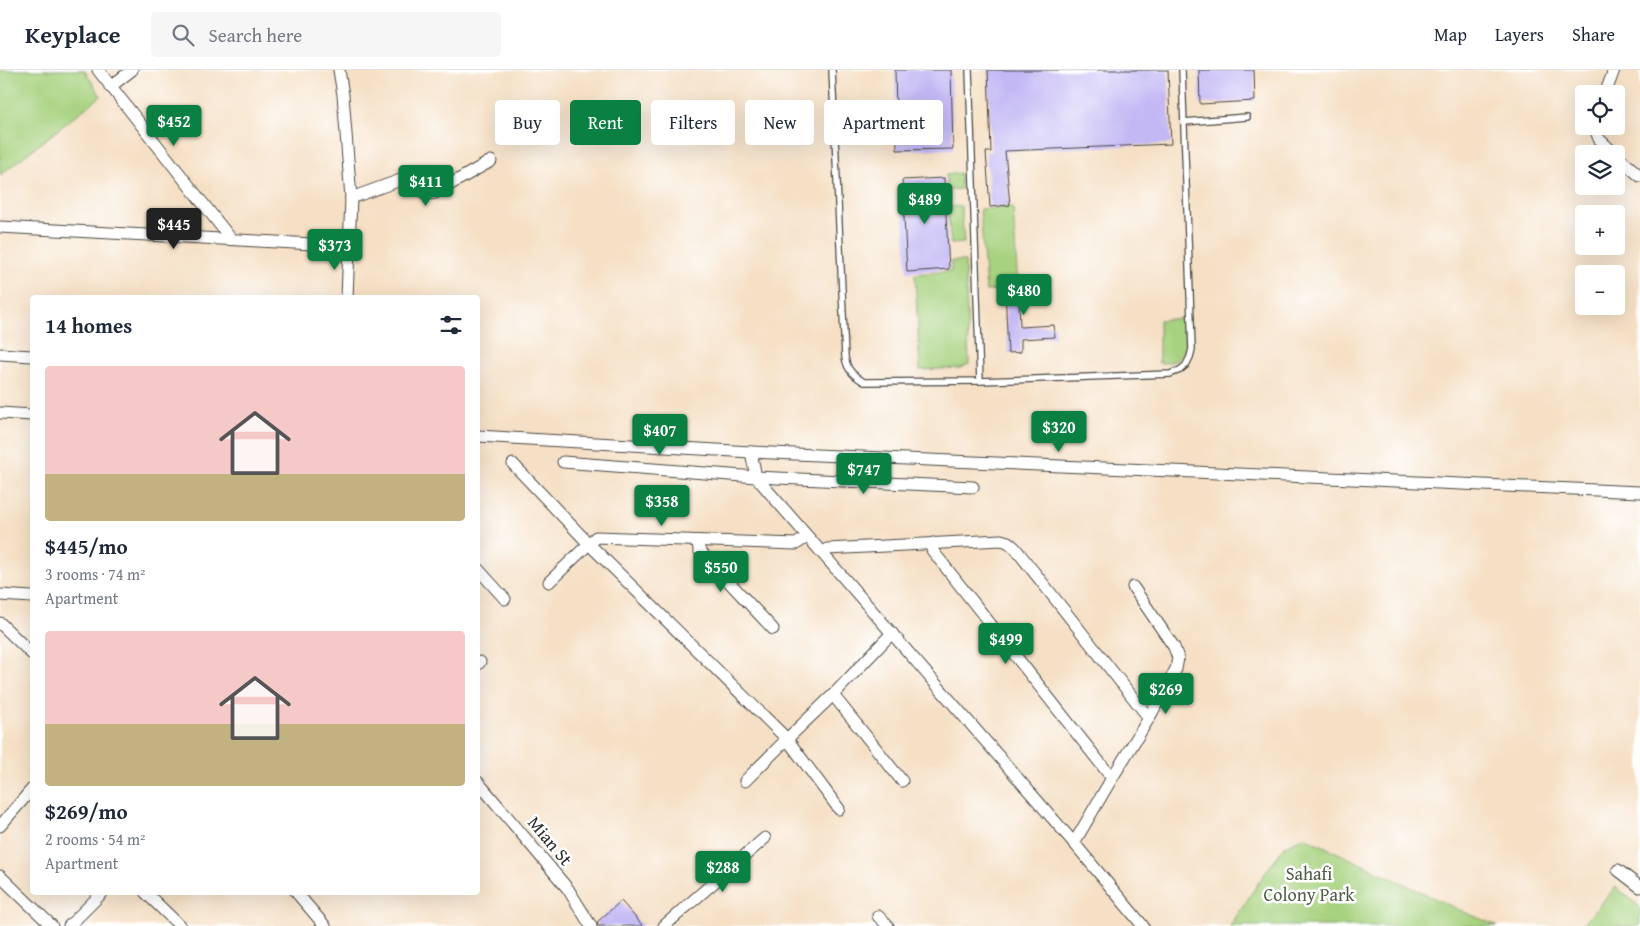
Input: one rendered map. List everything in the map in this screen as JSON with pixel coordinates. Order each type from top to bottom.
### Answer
[{"type":"street","points":[[98,70],[231,239]]},
{"type":"street","points":[[110,87],[132,70]]},
{"type":"street","points":[[339,70],[343,95],[351,198],[347,295]]},
{"type":"street","points":[[1608,85],[1614,70]]},
{"type":"street","points":[[1597,135],[1606,145]]},
{"type":"street","points":[[351,198],[406,178],[413,180],[426,194],[435,193],[491,161]]},
{"type":"street","points":[[1625,162],[1640,176]]},
{"type":"street","points":[[0,227],[350,246]]},
{"type":"street","points":[[0,354],[30,356]]},
{"type":"street","points":[[0,413],[30,415]]},
{"type":"street","points":[[480,436],[751,452],[1640,492]]},
{"type":"street","points":[[751,452],[756,477],[1074,843],[1143,926]]},
{"type":"street","points":[[563,462],[756,477],[973,487]]},
{"type":"street","points":[[513,464],[589,544],[787,739],[839,809]]},
{"type":"street","points":[[549,582],[596,538],[796,544],[808,537]]},
{"type":"street","points":[[822,553],[827,549],[933,543],[1002,540],[1012,544],[1149,718]]},
{"type":"street","points":[[698,541],[699,550],[773,630]]},
{"type":"street","points":[[933,543],[932,550],[1112,778]]},
{"type":"street","points":[[480,571],[505,599]]},
{"type":"street","points":[[1074,843],[1176,669],[1178,658],[1174,647],[1133,587]]},
{"type":"street","points":[[0,595],[30,598]]},
{"type":"street","points":[[0,623],[30,652]]},
{"type":"street","points":[[745,781],[833,696],[892,633]]},
{"type":"street","points":[[833,696],[902,781]]},
{"type":"street","name":"Mian St","points":[[480,784],[568,889],[591,926]]},
{"type":"street","points":[[0,826],[30,792]]},
{"type":"street","points":[[664,926],[765,838]]},
{"type":"street","points":[[1618,870],[1640,887]]},
{"type":"street","points":[[0,876],[52,926]]},
{"type":"street","points":[[69,926],[100,895]]},
{"type":"street","points":[[148,895],[180,926]]},
{"type":"street","points":[[299,895],[325,926]]},
{"type":"street","points":[[878,916],[888,926]]},
{"type":"lane","points":[[832,70],[846,366],[854,376],[864,382],[980,381],[1170,374],[1186,365],[1192,349],[1182,70]]},
{"type":"lane","points":[[969,70],[980,381]]},
{"type":"lane","points":[[1184,122],[1247,117]]},
{"type":"green space","points":[[0,70],[84,70],[101,96],[0,175]]},
{"type":"green space","points":[[960,173],[961,189],[947,190],[946,175]]},
{"type":"green space","points":[[961,206],[964,243],[951,244],[947,207]]},
{"type":"green space","points":[[1013,207],[1018,289],[986,291],[980,209]]},
{"type":"green space","points":[[951,261],[965,261],[969,364],[961,368],[920,370],[915,274],[951,271]]},
{"type":"green space","points":[[1183,318],[1185,343],[1181,356],[1177,360],[1159,363],[1159,320]]},
{"type":"green space","name":"Sahafi Colony Park","points":[[1304,837],[1466,913],[1498,926],[1230,926],[1285,846]]},
{"type":"green space","points":[[1616,887],[1640,907],[1640,926],[1581,926]]},
{"type":"building","points":[[895,70],[951,70],[953,149],[897,150],[897,145],[943,145],[943,100],[896,100]]},
{"type":"building","points":[[988,70],[1168,70],[1171,144],[1005,151],[1010,205],[990,207],[986,152],[991,152]]},
{"type":"building","points":[[1199,70],[1254,70],[1255,101],[1200,104]]},
{"type":"building","points":[[944,178],[949,269],[907,272],[902,180]]},
{"type":"building","points":[[1050,285],[1051,297],[1019,299],[1020,327],[1054,325],[1055,337],[1021,339],[1021,352],[1008,353],[1005,290],[1010,290],[1009,287]]},
{"type":"building","points":[[621,901],[643,926],[598,926],[597,922]]}]
